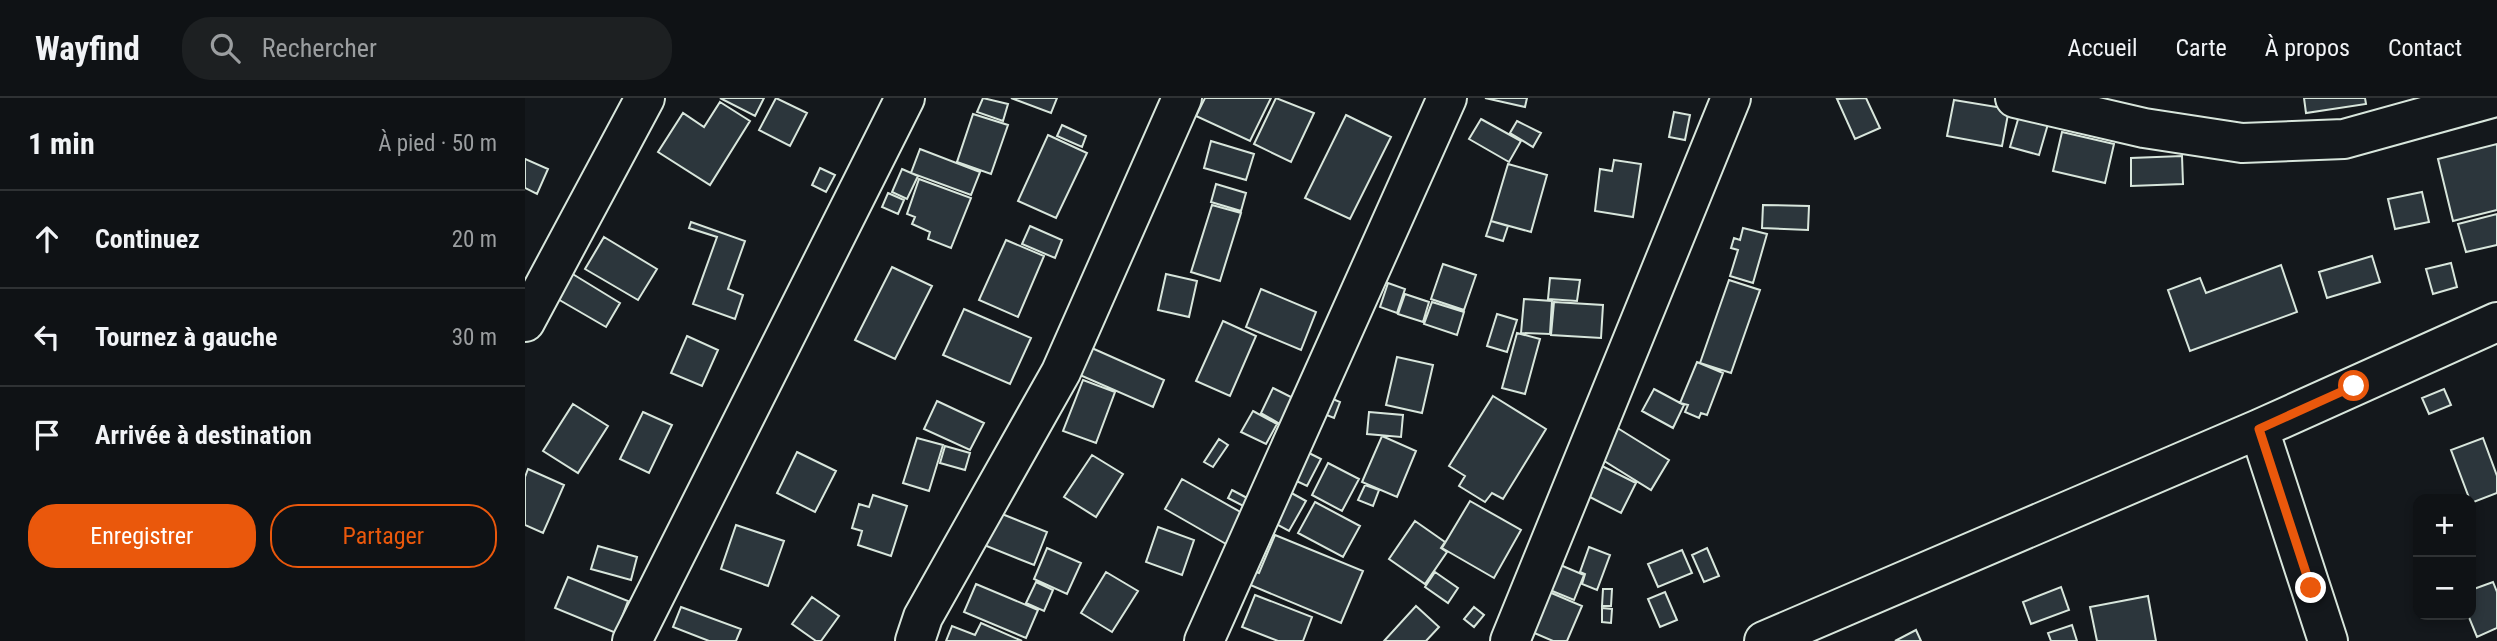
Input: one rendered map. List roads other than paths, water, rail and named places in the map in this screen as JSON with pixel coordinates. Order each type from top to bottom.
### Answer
[{"type":"street","points":[[525,322],[645,98]]},
{"type":"street","points":[[632,641],[905,98]]},
{"type":"street","points":[[915,641],[923,617],[1061,372],[1182,98]]},
{"type":"street","points":[[1204,641],[1447,98]]},
{"type":"street","points":[[1510,641],[1731,98]]},
{"type":"street","points":[[2015,98],[2144,128],[2242,143],[2344,139],[2492,98]]},
{"type":"street","points":[[1764,641],[2259,429],[2497,322]]},
{"type":"street","points":[[2259,429],[2328,641]]}]
